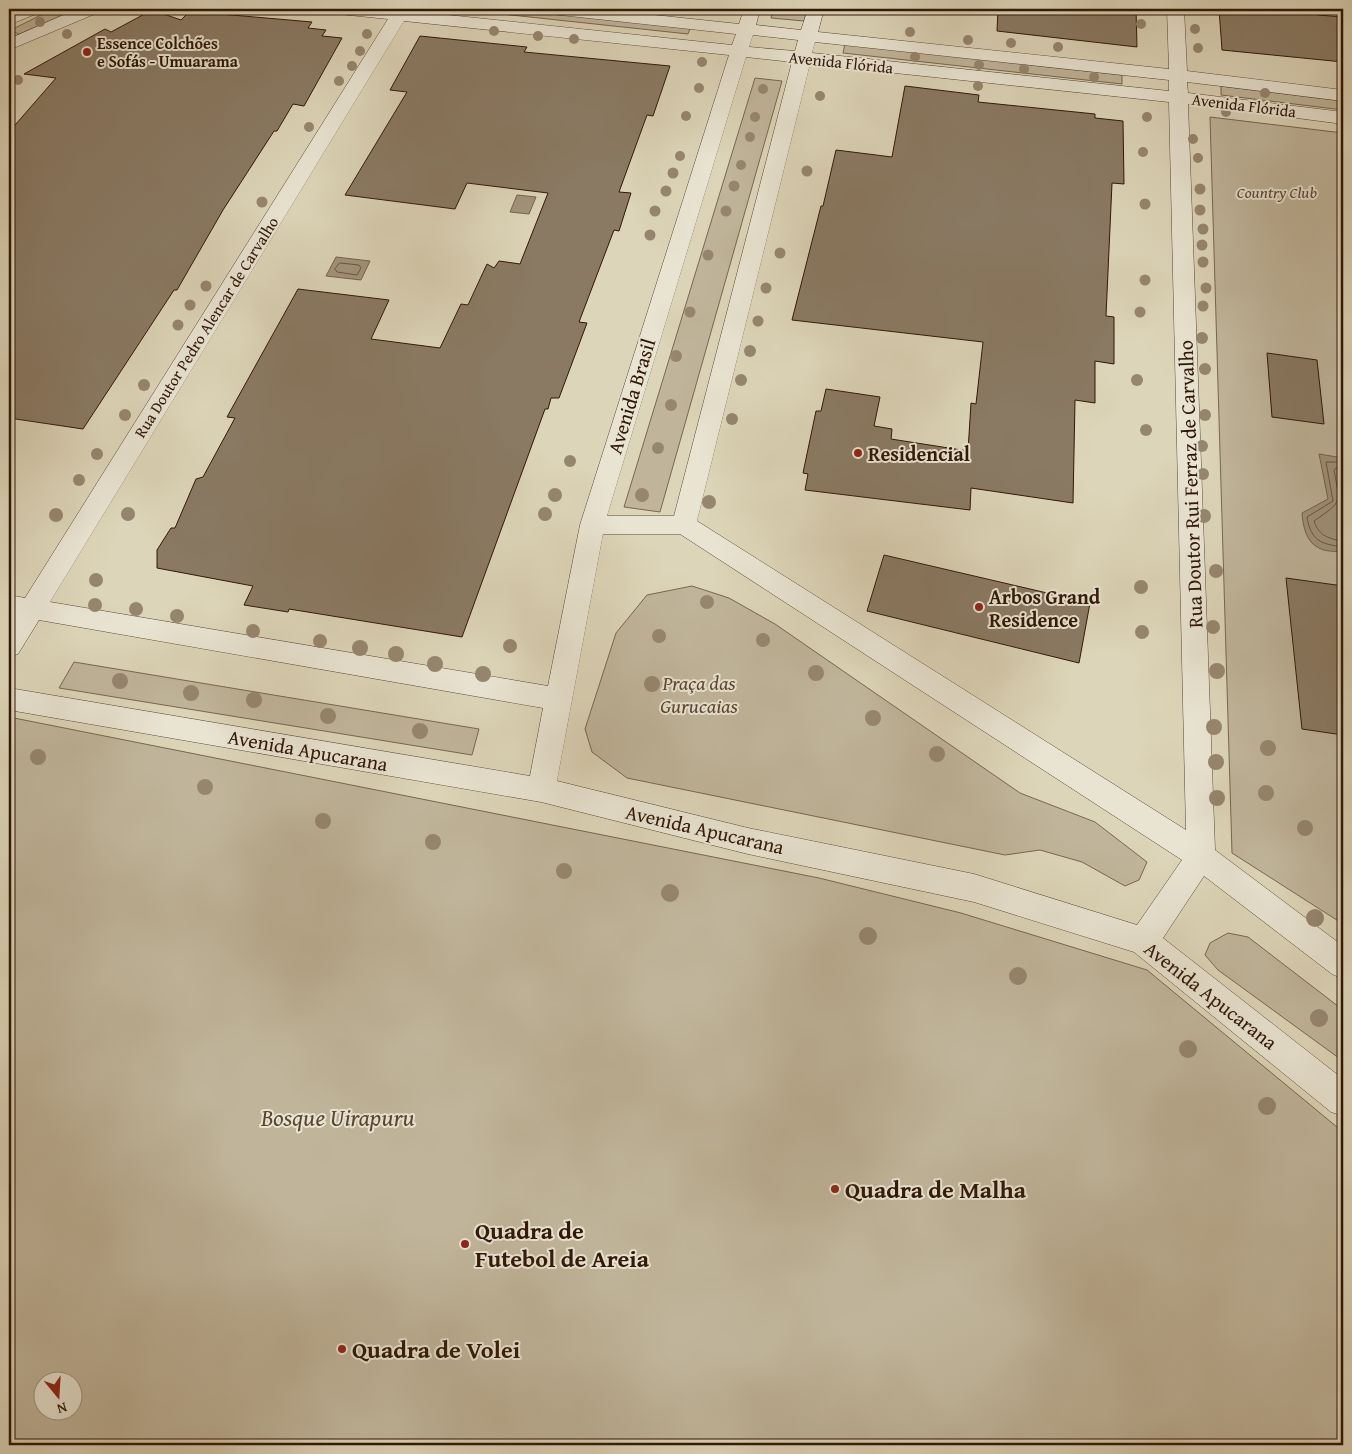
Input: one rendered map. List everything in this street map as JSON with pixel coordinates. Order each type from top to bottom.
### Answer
[{"type":"street","points":[[9,20],[32,9]]},
{"type":"street","points":[[9,45],[91,9]]},
{"type":"street","name":"Avenida Flórida","points":[[339,9],[745,29],[802,58],[1178,86],[1343,95]]},
{"type":"street","name":"Avenida Flórida","points":[[551,9],[809,36],[1178,86],[1343,118]]},
{"type":"street","points":[[684,525],[816,9]]},
{"type":"street","name":"Rua Doutor Rui Ferraz de Carvalho","points":[[1176,9],[1202,856]]},
{"type":"street","name":"Rua Doutor Pedro Alencar de Carvalho","points":[[9,646],[20,607],[401,12]]},
{"type":"street","name":"Avenida Brasil","points":[[540,790],[592,525],[745,29]]},
{"type":"street","points":[[592,525],[684,525],[1202,856],[1343,964]]},
{"type":"street","points":[[20,607],[559,699]]},
{"type":"street","name":"Avenida Apucarana","points":[[9,699],[540,790],[748,841],[974,888],[1143,941],[1343,1100]]},
{"type":"street","points":[[1143,941],[1202,856]]},
{"type":"green space","points":[[53,9],[81,9],[24,37],[11,30]]},
{"type":"green space","points":[[455,9],[528,9],[691,26],[688,34]]},
{"type":"green space","points":[[773,9],[807,9],[804,21],[771,18]]},
{"type":"green space","points":[[845,44],[1122,75],[1122,84],[843,53]]},
{"type":"green space","points":[[755,78],[782,81],[660,512],[624,507]]},
{"type":"green space","points":[[1221,86],[1343,101],[1343,110],[1221,95]]},
{"type":"green space","name":"Country Club","points":[[1210,117],[1343,133],[1343,924],[1232,853]]},
{"type":"green space","name":"Praça das Gurucaias","points":[[692,586],[729,598],[775,624],[1020,793],[1095,822],[1147,862],[1139,880],[1125,886],[1082,862],[1040,850],[1005,855],[627,778],[592,752],[585,729],[616,633],[647,595]]},
{"type":"green space","points":[[74,662],[479,729],[472,755],[59,688]]},
{"type":"green space","name":"Bosque Uirapuru","points":[[9,717],[819,878],[961,913],[1147,970],[1343,1132],[1343,1445],[9,1445]]},
{"type":"green space","points":[[1228,933],[1248,937],[1343,1010],[1343,1061],[1218,970],[1205,955],[1210,943]]},
{"type":"water","points":[[517,195],[536,197],[529,214],[510,212]]},
{"type":"water","points":[[336,257],[370,261],[361,280],[326,276]]},
{"type":"water","points":[[1319,454],[1343,458],[1343,552],[1321,549],[1311,542],[1304,528],[1302,513],[1328,499]]},
{"type":"building","points":[[192,9],[220,14],[312,22],[308,28],[326,30],[322,36],[342,38],[304,106],[293,104],[277,131],[274,131],[223,210],[177,290],[174,290],[83,429],[9,418],[9,132],[56,78],[24,74],[105,29],[111,32],[152,10],[181,20]]},
{"type":"building","points":[[998,9],[1136,9],[1137,47],[997,31]]},
{"type":"building","points":[[1219,9],[1317,9],[1318,15],[1343,17],[1343,62],[1222,50]]},
{"type":"building","points":[[420,36],[527,47],[524,52],[670,66],[653,116],[647,115],[619,192],[631,193],[619,231],[614,230],[579,322],[587,323],[559,398],[551,398],[548,409],[545,409],[462,637],[289,609],[288,612],[244,605],[253,586],[157,568],[157,550],[171,528],[175,528],[196,479],[203,477],[235,418],[227,417],[298,289],[389,300],[371,339],[440,348],[461,304],[468,305],[487,264],[494,268],[499,261],[520,264],[548,193],[467,183],[455,209],[345,195],[407,92],[390,90]]},
{"type":"building","points":[[905,86],[979,95],[978,102],[1095,114],[1095,118],[1123,121],[1124,184],[1112,183],[1106,316],[1114,317],[1114,364],[1095,361],[1095,403],[1075,400],[1073,503],[971,488],[970,510],[805,490],[808,474],[803,473],[816,411],[821,411],[826,389],[880,397],[874,426],[892,429],[891,439],[968,451],[971,403],[976,404],[983,342],[792,320],[836,150],[892,157]]},
{"type":"building","points":[[1267,353],[1317,360],[1324,424],[1272,417]]},
{"type":"building","name":"Arbos Grand Residence","points":[[884,555],[1090,603],[1079,663],[867,611]]},
{"type":"building","points":[[1286,578],[1343,586],[1343,735],[1302,729]]},
{"type":"place","name":"Essence Colchões e Sofás - Umuarama","points":[[87,52]]},
{"type":"place","name":"Residencial","points":[[858,453]]},
{"type":"place","name":"Arbos Grand Residence","points":[[979,607]]},
{"type":"place","name":"Quadra de Malha","points":[[835,1189]]},
{"type":"place","name":"Quadra de Futebol de Areia","points":[[465,1244]]},
{"type":"place","name":"Quadra de Volei","points":[[342,1349]]}]
